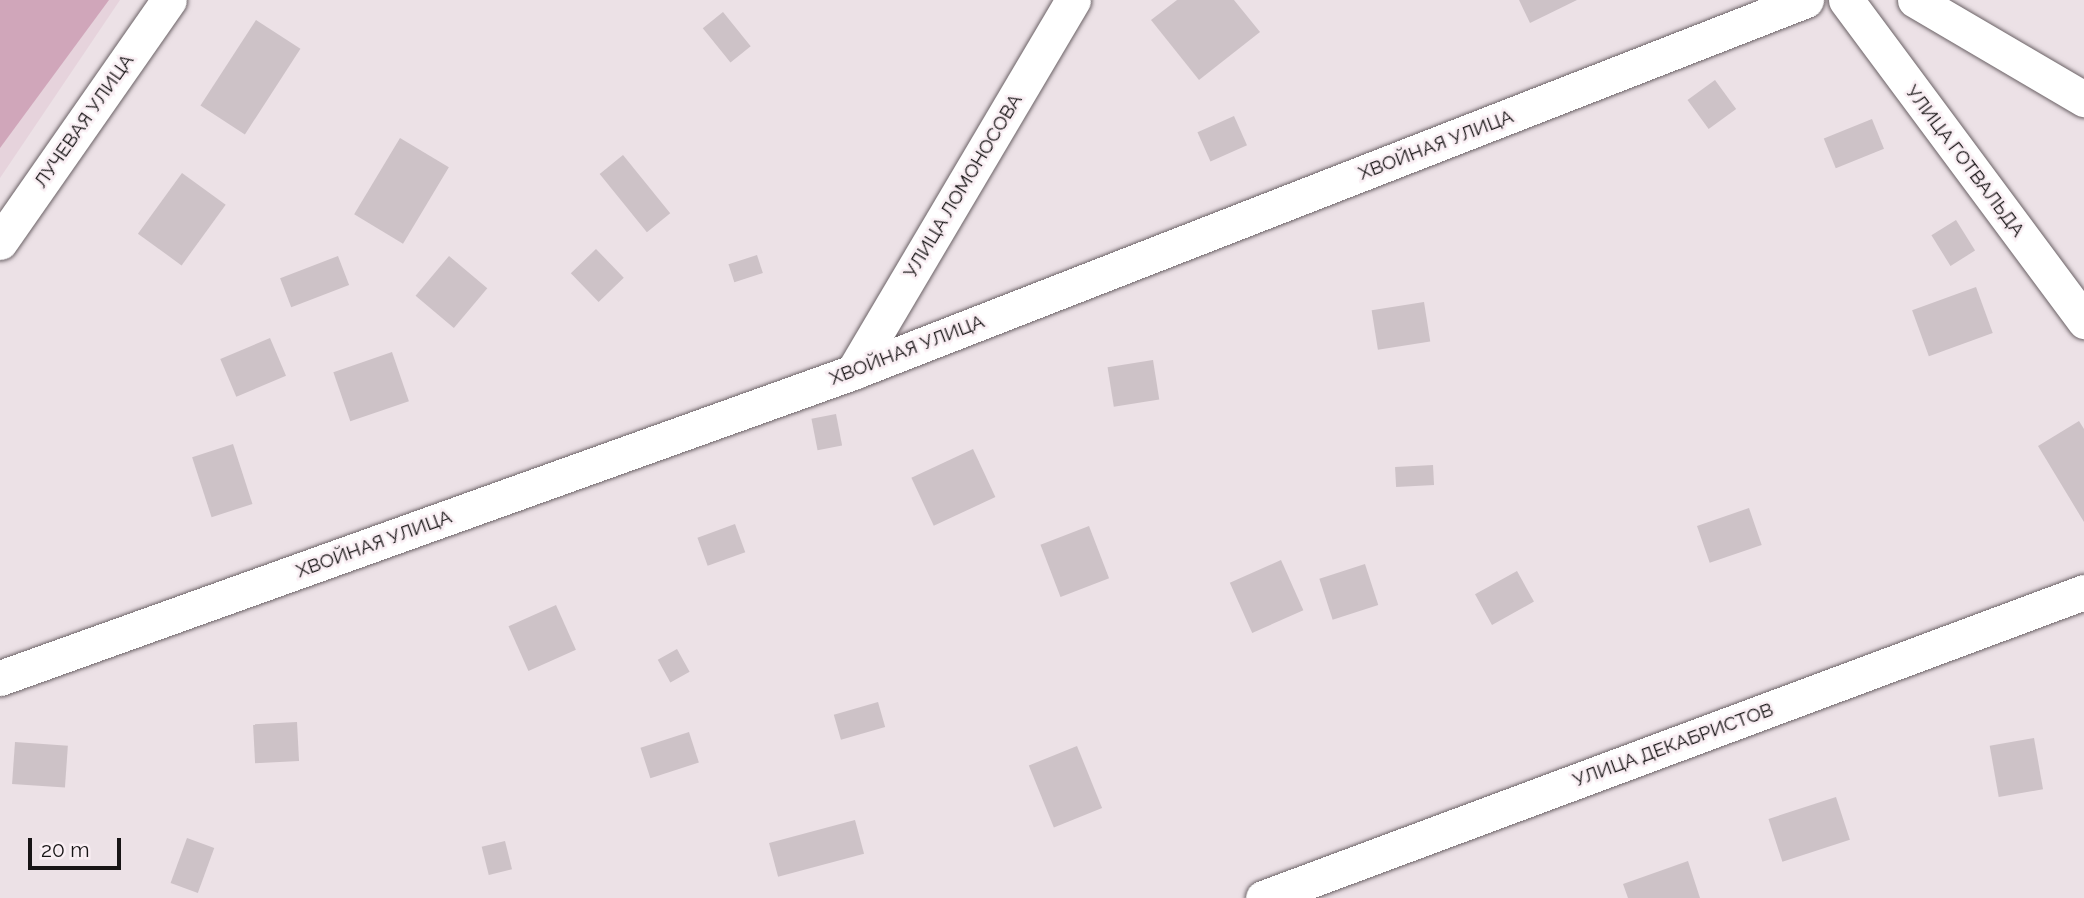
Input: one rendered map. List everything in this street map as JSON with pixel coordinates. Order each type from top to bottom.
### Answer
[{"type":"street","name":"ЛУЧЕВАЯ УЛИЦА","points":[[0,242],[169,0]]},
{"type":"street","name":"УЛИЦА ЛОМОНОСОВА","points":[[853,372],[1073,0]]},
{"type":"street","name":"ХВОЙНАЯ УЛИЦА","points":[[0,678],[853,372],[1806,0]]},
{"type":"street","name":"УЛИЦА ГОТВАЛЬДА","points":[[1846,0],[2084,321]]},
{"type":"street","points":[[1915,0],[2084,99]]},
{"type":"street","name":"УЛИЦА ДЕКАБРИСТОВ","points":[[1263,898],[2084,592]]},
{"type":"shaded area","points":[[0,0],[120,0],[0,178]]},
{"type":"shaded area","points":[[0,0],[109,0],[0,148]]},
{"type":"building","points":[[1177,0],[1234,0],[1260,32],[1199,80],[1151,20]]},
{"type":"building","points":[[1519,0],[1577,0],[1530,23]]},
{"type":"building","points":[[723,12],[751,46],[730,63],[703,28]]},
{"type":"building","points":[[256,20],[300,49],[245,134],[200,106]]},
{"type":"building","points":[[1715,80],[1736,109],[1709,129],[1687,100]]},
{"type":"building","points":[[1234,116],[1247,145],[1210,162],[1197,132]]},
{"type":"building","points":[[1872,119],[1884,149],[1836,168],[1824,138]]},
{"type":"building","points":[[400,138],[449,167],[403,244],[354,214]]},
{"type":"building","points":[[623,155],[670,213],[647,232],[600,174]]},
{"type":"building","points":[[182,173],[226,205],[182,265],[138,234]]},
{"type":"building","points":[[1956,220],[1975,251],[1950,266],[1931,235]]},
{"type":"building","points":[[596,249],[624,278],[599,302],[571,273]]},
{"type":"building","points":[[757,255],[763,273],[734,282],[728,264]]},
{"type":"building","points":[[338,256],[349,285],[291,307],[280,278]]},
{"type":"building","points":[[449,256],[487,288],[454,328],[416,296]]},
{"type":"building","points":[[1976,287],[1993,333],[1929,356],[1912,310]]},
{"type":"building","points":[[1424,302],[1430,342],[1378,350],[1372,310]]},
{"type":"building","points":[[270,338],[286,376],[236,397],[220,359]]},
{"type":"building","points":[[392,352],[409,401],[350,421],[333,372]]},
{"type":"building","points":[[1153,360],[1159,400],[1114,407],[1108,367]]},
{"type":"building","points":[[836,414],[842,445],[818,450],[811,419]]},
{"type":"building","points":[[2079,421],[2084,429],[2084,522],[2038,446]]},
{"type":"building","points":[[233,444],[252,504],[212,517],[192,457]]},
{"type":"building","points":[[973,449],[995,497],[934,526],[911,478]]},
{"type":"building","points":[[1433,465],[1434,485],[1396,487],[1395,467]]},
{"type":"building","points":[[1749,508],[1762,545],[1710,563],[1697,526]]},
{"type":"building","points":[[735,524],[745,552],[708,566],[697,538]]},
{"type":"building","points":[[1089,526],[1109,578],[1061,597],[1040,545]]},
{"type":"building","points":[[1281,560],[1303,610],[1252,633],[1230,583]]},
{"type":"building","points":[[1365,564],[1378,605],[1333,620],[1319,579]]},
{"type":"building","points":[[1517,571],[1534,602],[1492,625],[1475,594]]},
{"type":"building","points":[[556,605],[576,650],[528,671],[508,626]]},
{"type":"building","points":[[677,649],[690,672],[670,682],[658,660]]},
{"type":"building","points":[[878,702],[885,727],[841,740],[834,715]]},
{"type":"building","points":[[297,722],[299,761],[255,763],[253,724]]},
{"type":"building","points":[[689,732],[699,762],[650,778],[640,748]]},
{"type":"building","points":[[2034,738],[2043,789],[1999,797],[1990,746]]},
{"type":"building","points":[[15,742],[68,746],[65,788],[12,784]]},
{"type":"building","points":[[1077,746],[1102,808],[1054,828],[1029,765]]},
{"type":"building","points":[[1836,797],[1850,840],[1782,862],[1768,819]]},
{"type":"building","points":[[855,820],[864,854],[778,877],[769,843]]},
{"type":"building","points":[[187,838],[214,848],[198,893],[171,883]]},
{"type":"building","points":[[505,841],[512,869],[489,875],[482,847]]},
{"type":"building","points":[[1688,861],[1700,898],[1628,898],[1623,884]]}]
